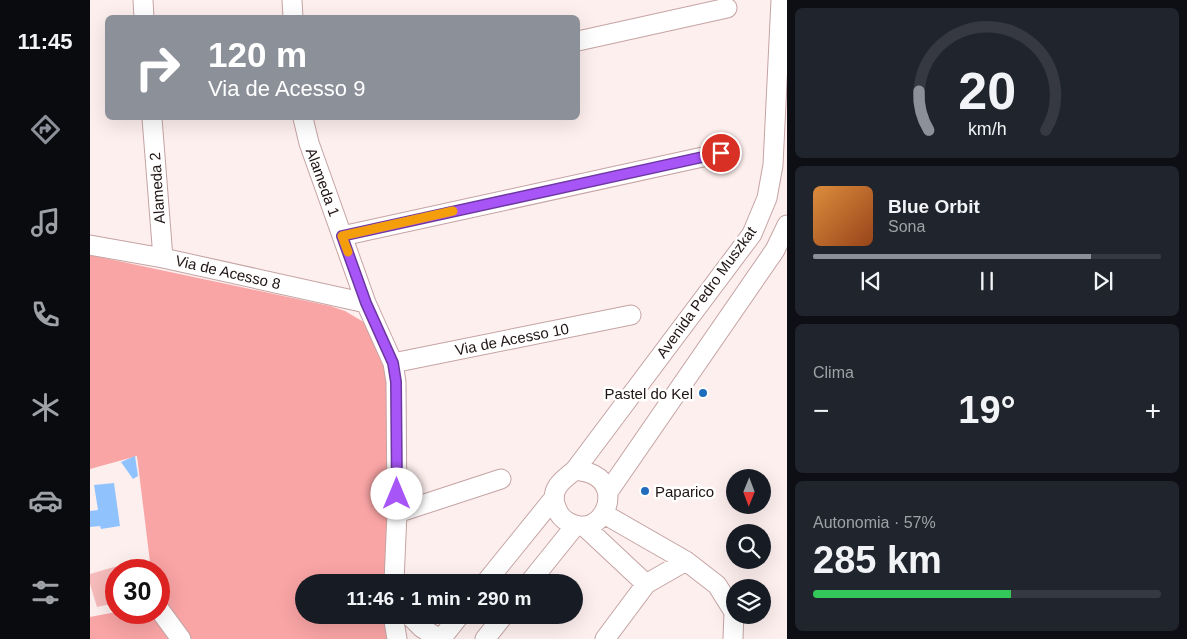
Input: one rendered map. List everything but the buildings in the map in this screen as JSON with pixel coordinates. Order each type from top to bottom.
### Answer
[{"type":"street","points":[[143,0],[144,15]]},
{"type":"street","points":[[292,0],[293,15]]},
{"type":"street","name":"Avenida Pedro Muszkat","points":[[575,470],[752,234],[767,198],[773,165],[781,0]]},
{"type":"street","points":[[580,41],[727,8]]},
{"type":"street","name":"Alameda 2","points":[[152,120],[163,258]]},
{"type":"street","name":"Alameda 1","points":[[304,120],[309,142],[366,303],[393,363],[396,382],[398,513],[396,574]]},
{"type":"street","points":[[342,236],[721,153]]},
{"type":"street","name":"Avenida Pedro Muszkat","points":[[608,492],[775,250],[787,226]]},
{"type":"street","name":"Via de Acesso 8","points":[[90,244],[163,258],[366,303]]},
{"type":"street","name":"Via de Acesso 10","points":[[393,363],[631,314]]},
{"type":"street","points":[[492,574],[554,498],[558,483],[575,470],[593,474],[608,492],[607,507],[604,514],[598,520],[580,526],[537,574]]},
{"type":"street","points":[[398,513],[501,479]]},
{"type":"street","points":[[554,498],[558,513],[562,519],[580,526],[646,584]]},
{"type":"street","points":[[604,514],[686,562],[717,585],[734,612],[734,639]]},
{"type":"street","points":[[605,639],[646,584],[686,562]]},
{"type":"street","points":[[170,624],[181,639]]},
{"type":"street","points":[[394,624],[397,639]]},
{"type":"street","points":[[415,627],[440,639],[452,624]]},
{"type":"street","points":[[485,639],[497,624]]},
{"type":"shaded area","points":[[90,255],[330,306],[345,311],[372,327],[388,367],[389,574],[295,574],[295,624],[392,624],[395,639],[90,639],[90,617],[105,614],[105,624],[170,624],[170,559],[150,559],[137,456],[90,469]]},
{"type":"shaded area","points":[[105,570],[105,605],[97,607],[90,584],[90,574]]},
{"type":"slow traffic","points":[[348,252],[342,236],[453,211]]},
{"type":"place","name":"Pastel do Kel","points":[[703,393]]},
{"type":"place","name":"Paparico","points":[[645,491]]},
{"type":"route","points":[[397,494],[396,382],[393,363],[366,303],[342,236],[721,153]]}]
